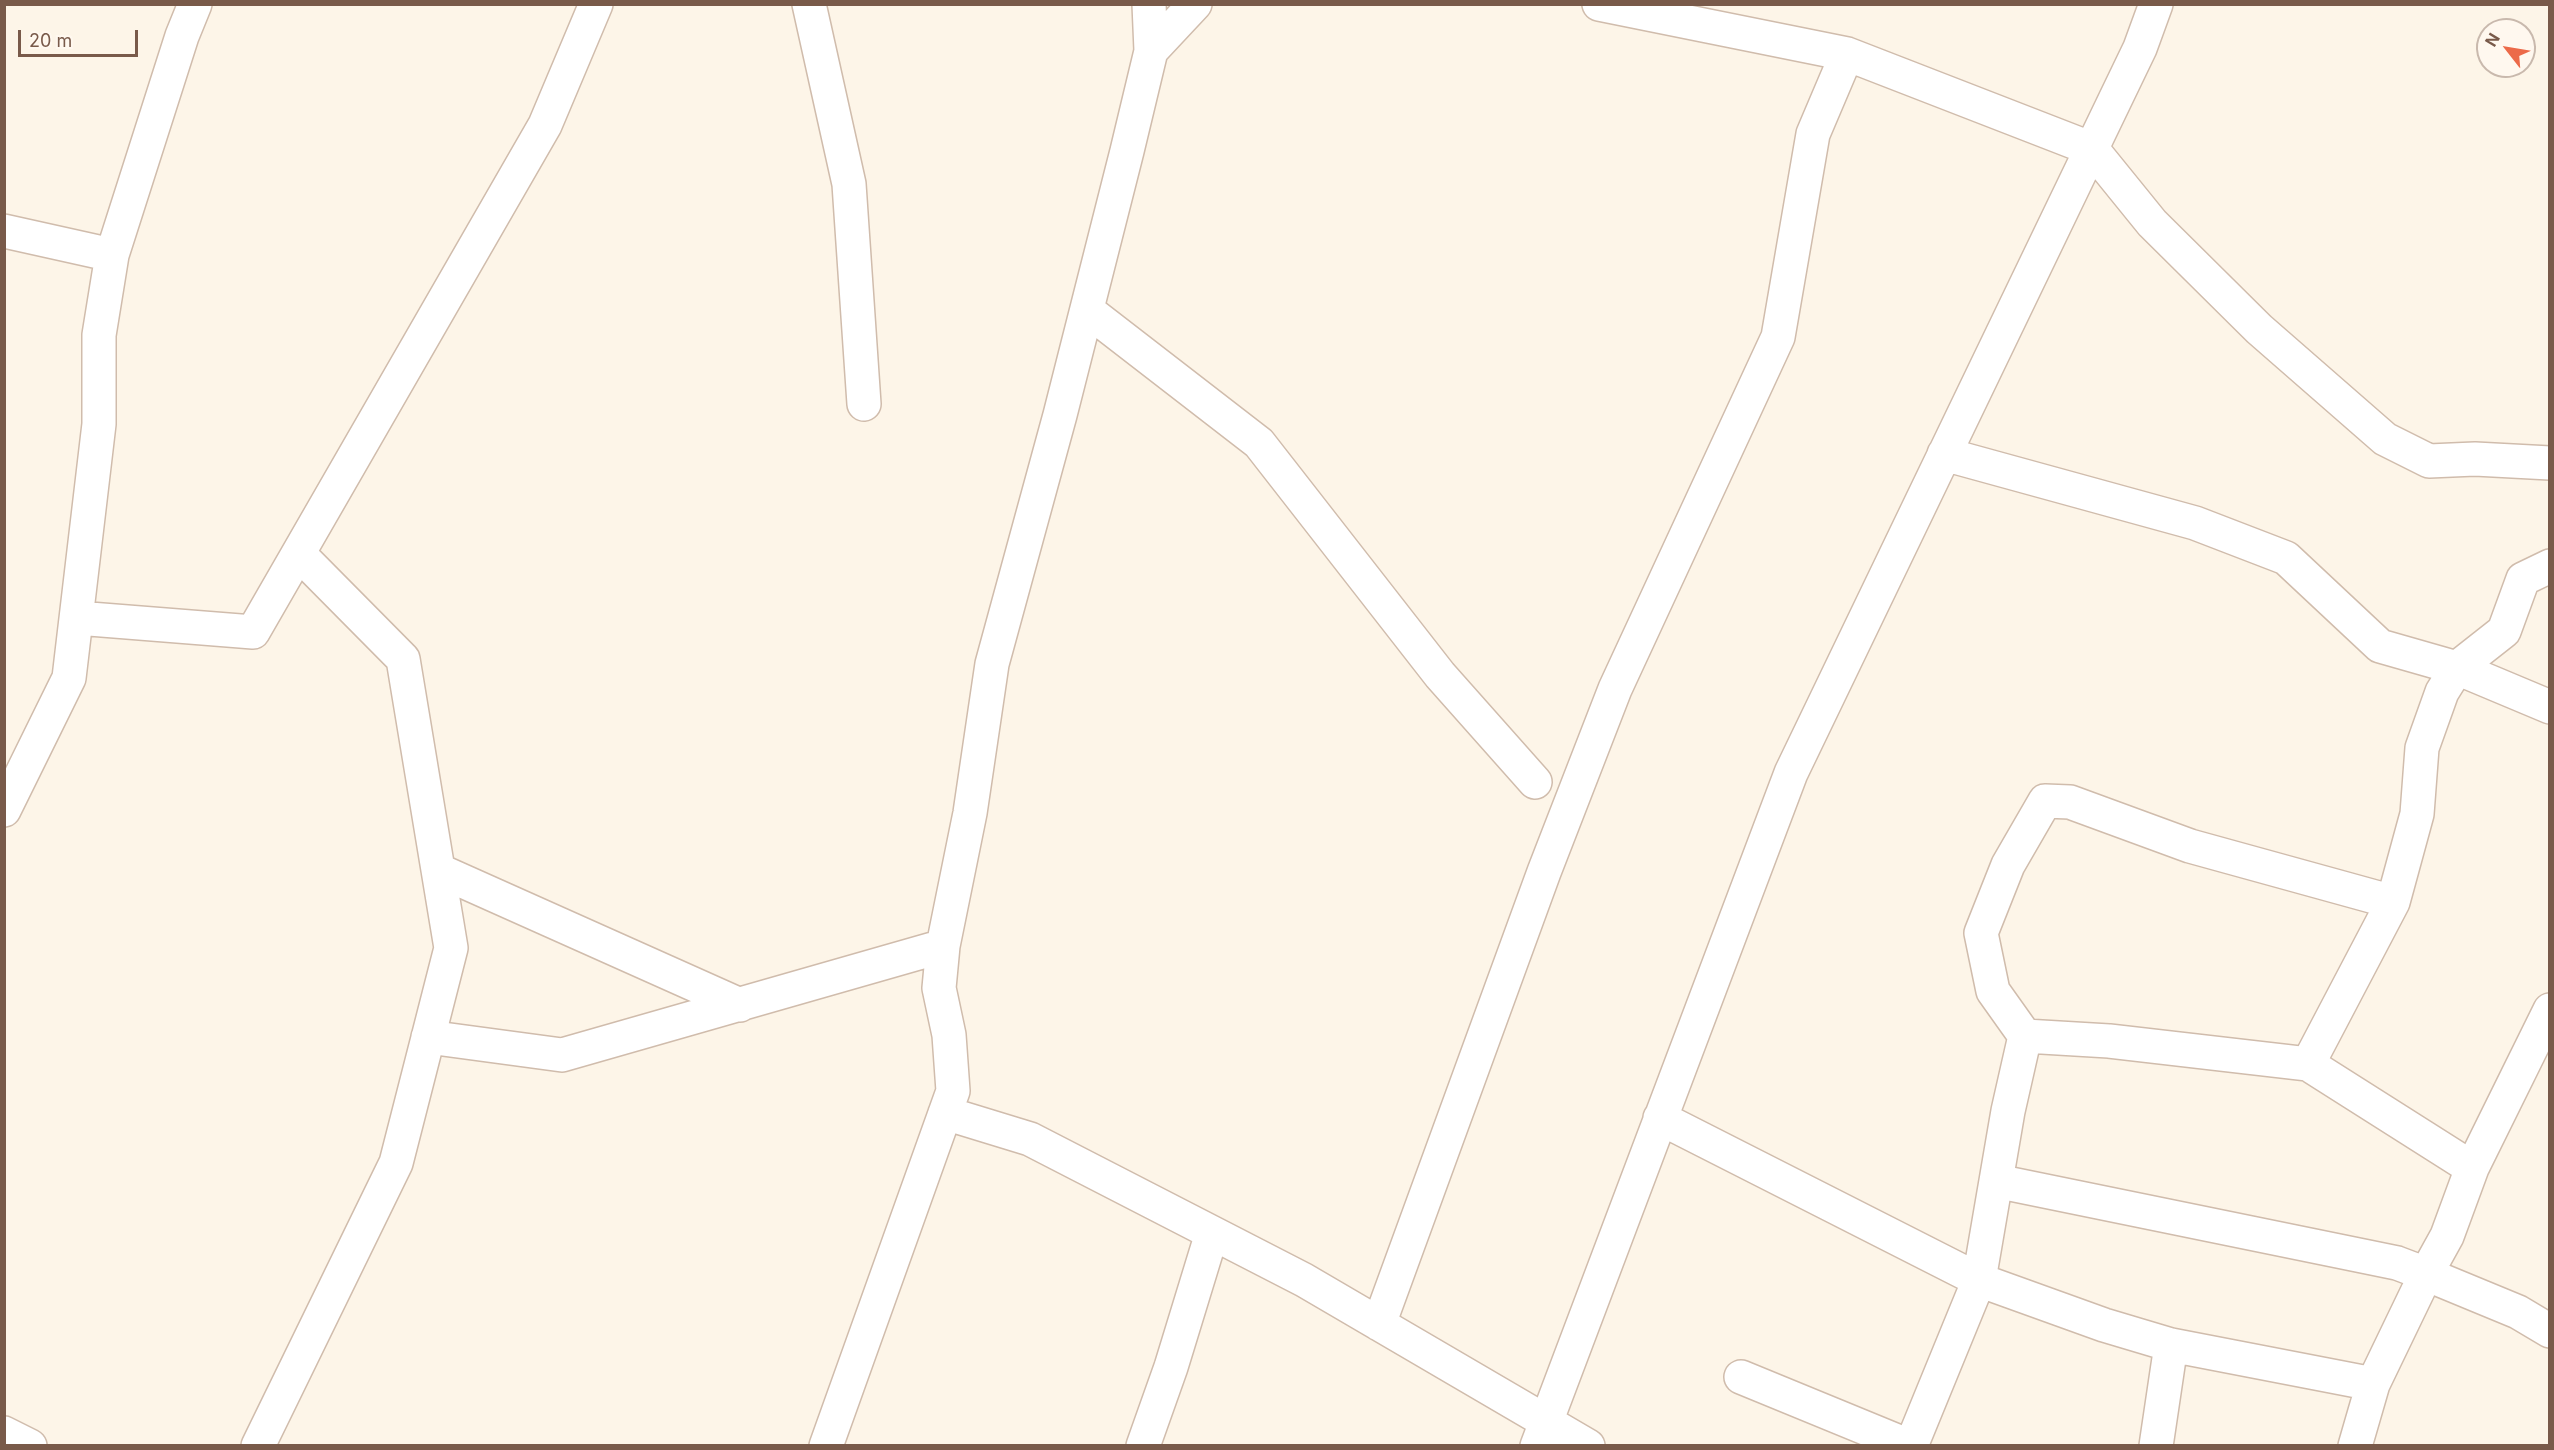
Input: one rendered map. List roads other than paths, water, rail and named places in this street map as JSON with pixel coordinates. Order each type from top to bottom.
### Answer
[{"type":"street","points":[[4,810],[69,678],[99,424],[99,335],[112,255],[182,36],[195,4]]},
{"type":"street","points":[[77,618],[254,632],[545,125],[596,4]]},
{"type":"street","points":[[809,4],[849,184],[864,404]]},
{"type":"street","points":[[826,1446],[953,1091],[949,1035],[939,988],[943,946],[970,813],[992,664],[1087,310],[1151,51],[1149,4]]},
{"type":"street","points":[[1151,51],[1195,4]]},
{"type":"street","points":[[1599,4],[1846,54],[2092,149],[2152,223],[2251,321],[2328,392],[2385,439],[2429,461],[2475,459],[2550,463]]},
{"type":"street","points":[[1541,1433],[1791,773],[2140,48],[2156,4]]},
{"type":"street","points":[[1379,1324],[1544,872],[1615,689],[1778,337],[1813,134],[1846,54]]},
{"type":"street","points":[[4,231],[112,255]]},
{"type":"street","points":[[1087,310],[1259,443],[1440,675],[1535,782]]},
{"type":"street","points":[[1944,454],[2195,523],[2286,558],[2380,646],[2457,668],[2550,707]]},
{"type":"street","points":[[258,1446],[396,1163],[451,948],[403,659],[299,554]]},
{"type":"street","points":[[2308,1064],[2393,902],[2417,814],[2422,748],[2442,692],[2457,668],[2504,631],[2523,579],[2550,566]]},
{"type":"street","points":[[1741,1377],[1910,1446],[1979,1280],[2008,1111],[2025,1036],[1993,991],[1981,933],[2008,865],[2046,801],[2070,802],[2190,846],[2393,902]]},
{"type":"street","points":[[438,870],[740,1005]]},
{"type":"street","points":[[428,1037],[562,1055],[943,946]]},
{"type":"street","points":[[2355,1446],[2373,1384],[2447,1236],[2472,1168],[2549,1011]]},
{"type":"street","points":[[2025,1036],[2109,1041],[2308,1064],[2472,1168]]},
{"type":"street","points":[[945,1113],[1030,1139],[1304,1280],[1379,1324],[1541,1433],[1588,1446]]},
{"type":"street","points":[[1659,1119],[1979,1280],[2104,1325],[2171,1345],[2373,1384]]},
{"type":"street","points":[[1996,1181],[2397,1263],[2518,1311],[2550,1331]]},
{"type":"street","points":[[1143,1446],[1171,1367],[1212,1233]]},
{"type":"street","points":[[2156,1446],[2171,1345]]},
{"type":"street","points":[[4,1433],[30,1446]]}]
